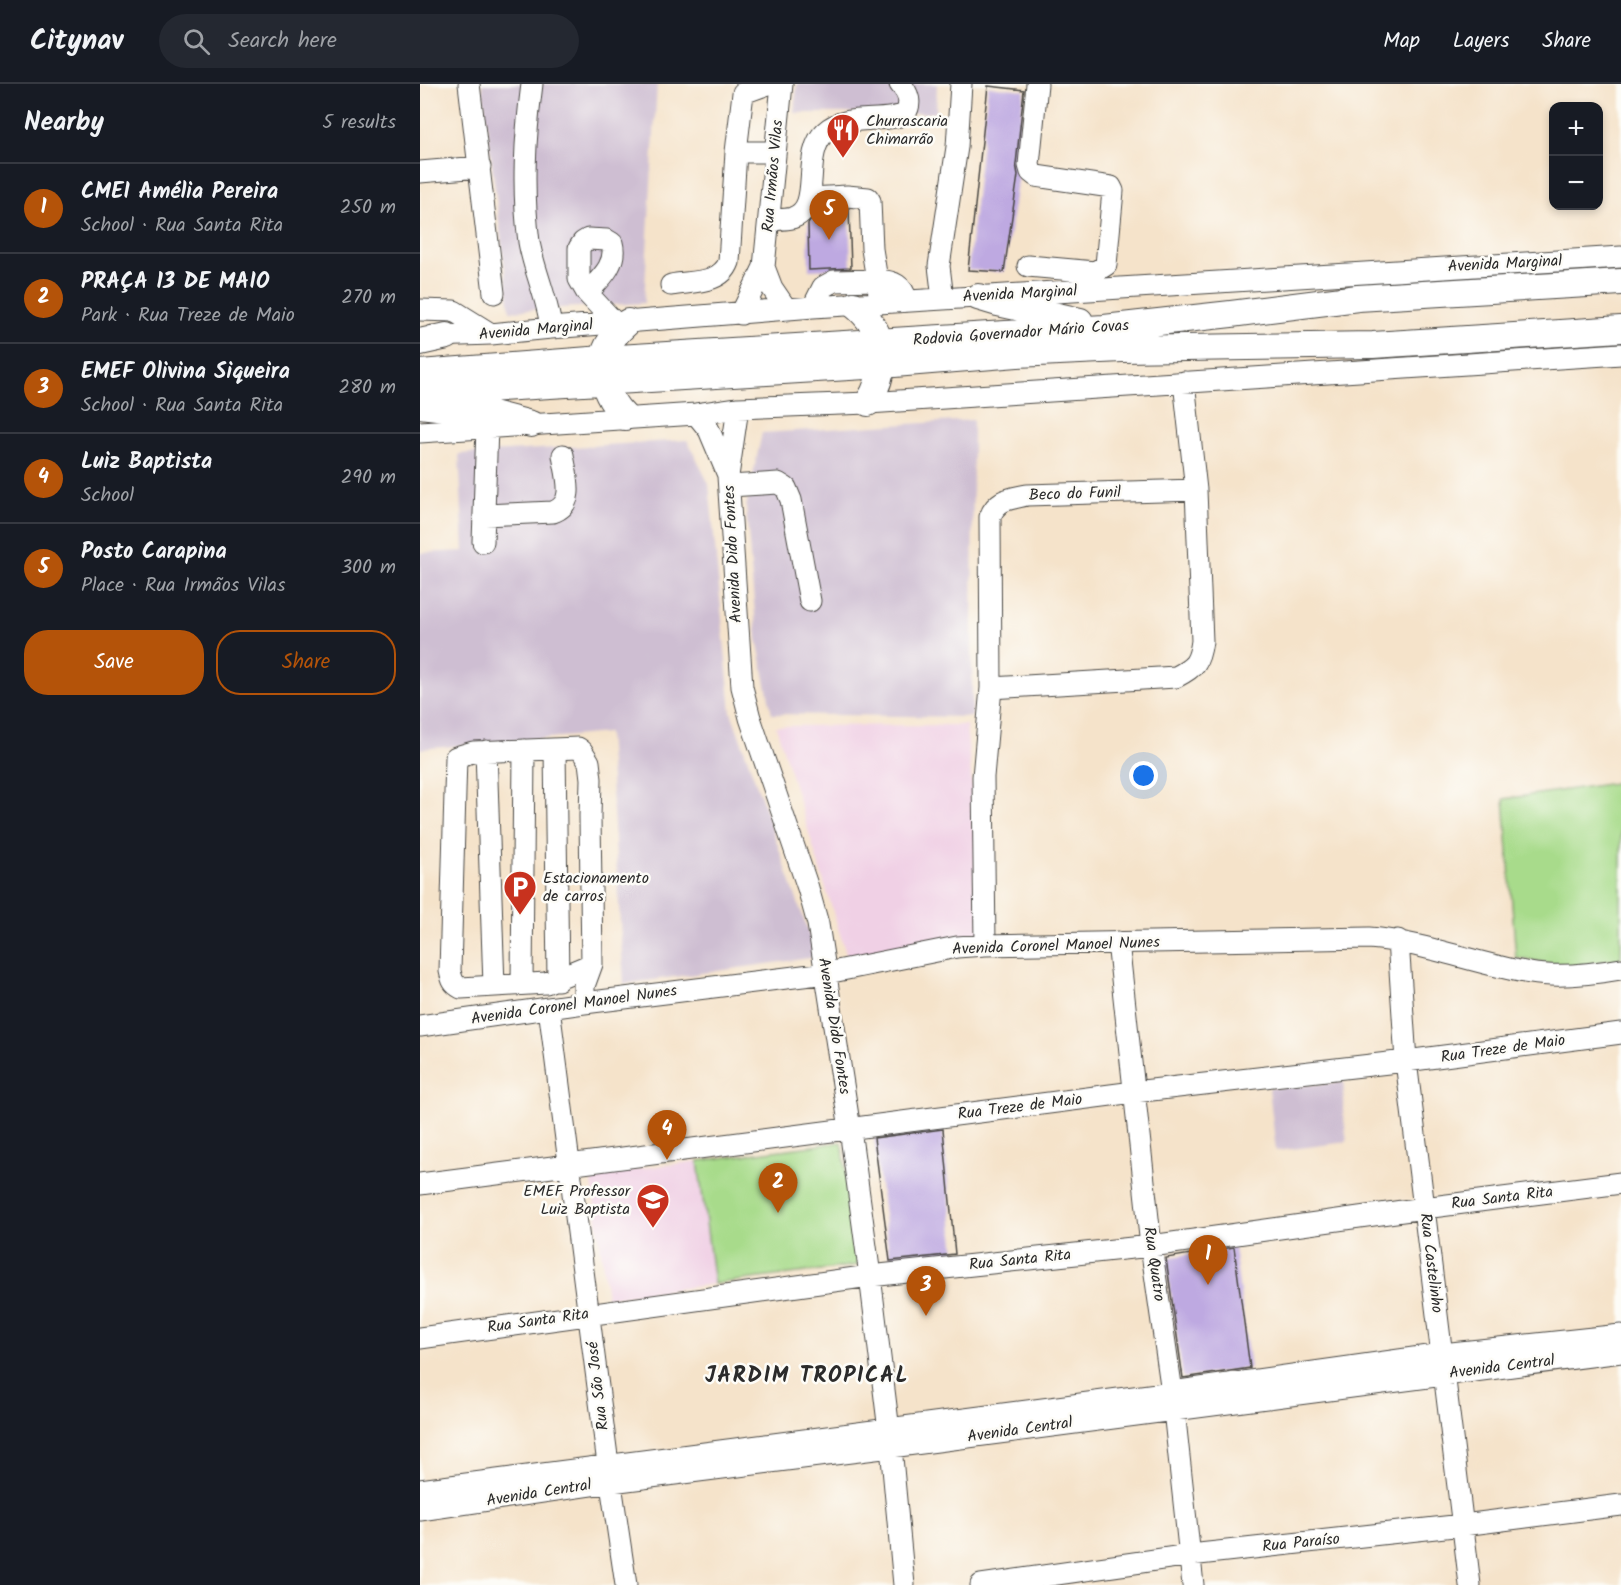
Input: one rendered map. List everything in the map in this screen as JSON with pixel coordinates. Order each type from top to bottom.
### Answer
[{"type":"main road","name":"Rodovia Governador Mário Covas","points":[[881,354],[1358,298],[1621,282]]},
{"type":"main road","points":[[978,297],[1104,328]]},
{"type":"main road","points":[[854,305],[868,316],[881,354],[881,378],[868,403]]},
{"type":"main road","points":[[622,322],[612,339],[603,370],[608,397],[625,417]]},
{"type":"main road","name":"Rodovia Governador Mário Covas","points":[[420,373],[603,370],[881,354],[1373,345],[1621,329]]},
{"type":"main road","points":[[420,342],[447,336]]},
{"type":"main road","name":"Rodovia Governador Mário Covas","points":[[420,393],[603,370]]},
{"type":"main road","points":[[420,405],[489,413],[531,424]]},
{"type":"street","points":[[469,84],[494,293]]},
{"type":"street","points":[[532,84],[524,152],[526,210],[536,273],[551,328]]},
{"type":"street","points":[[671,285],[718,277],[726,270],[729,261],[736,152],[743,88],[768,84]]},
{"type":"street","name":"Rua Irmãos Vilas","points":[[741,314],[764,267],[782,84]]},
{"type":"street","points":[[769,220],[790,218],[804,210],[810,198],[810,174],[814,151],[818,140],[832,127],[872,118],[905,114],[909,109],[909,98],[900,84]]},
{"type":"street","points":[[943,299],[939,266],[957,147],[961,84]]},
{"type":"street","points":[[1028,266],[1095,272],[1106,265],[1113,191],[1111,187],[1036,176],[1031,172],[1029,165],[1037,84]]},
{"type":"street","points":[[736,152],[775,152]]},
{"type":"street","points":[[420,172],[480,166]]},
{"type":"street","points":[[810,198],[847,196],[868,198],[872,249],[880,303]]},
{"type":"street","name":"Avenida Marginal","points":[[420,337],[491,334],[813,307],[1621,257]]},
{"type":"street","points":[[764,267],[772,288],[787,310]]},
{"type":"street","points":[[813,307],[823,287],[834,281],[888,280],[900,285],[907,302]]},
{"type":"street","points":[[587,293],[622,322]]},
{"type":"street","points":[[420,310],[454,311],[491,334]]},
{"type":"street","points":[[420,432],[696,414],[738,408],[868,403],[1621,354]]},
{"type":"street","points":[[991,688],[1176,677],[1196,665],[1201,653],[1202,640],[1196,490],[1184,382]]},
{"type":"street","name":"Avenida Dido Fontes","points":[[738,408],[729,481],[742,687],[750,718],[818,924],[870,1276],[890,1438],[904,1585]]},
{"type":"street","name":"Avenida Dido Fontes","points":[[696,414],[709,430],[729,481]]},
{"type":"street","points":[[483,542],[487,427]]},
{"type":"street","points":[[485,515],[554,512],[562,509],[567,502],[568,493],[563,455]]},
{"type":"street","points":[[729,481],[778,483],[786,488],[791,501],[810,601]]},
{"type":"street","name":"Beco do Funil","points":[[985,945],[984,777],[991,688],[990,517],[994,506],[1006,500],[1027,495],[1196,490]]},
{"type":"street","points":[[584,1003],[584,986],[592,964],[589,762],[578,748],[486,751],[461,754],[456,757],[450,971],[452,981],[461,988],[546,983],[558,980],[592,964]]},
{"type":"street","points":[[555,749],[558,980]]},
{"type":"street","points":[[522,984],[524,750]]},
{"type":"street","points":[[486,751],[494,986]]},
{"type":"street","name":"Avenida Coronel Manoel Nunes","points":[[420,1026],[826,973],[915,954],[985,945],[1369,938],[1398,940],[1532,973],[1554,975],[1621,969]]},
{"type":"street","name":"Rua Castelinho","points":[[1398,940],[1406,1061],[1470,1585]]},
{"type":"street","name":"Rua Quatro","points":[[1118,942],[1151,1246],[1173,1401],[1193,1585]]},
{"type":"street","name":"Rua São José","points":[[549,1008],[609,1473],[626,1585]]},
{"type":"street","name":"Rua Treze de Maio","points":[[420,1184],[1134,1092],[1406,1061],[1621,1033]]},
{"type":"street","name":"Rua Santa Rita","points":[[420,1338],[870,1276],[1151,1246],[1424,1208],[1621,1184]]},
{"type":"street","name":"Avenida Central","points":[[420,1490],[609,1473],[890,1438],[1444,1364],[1621,1335]]},
{"type":"street","name":"Avenida Central","points":[[1444,1364],[1621,1352]]},
{"type":"street","name":"Avenida Central","points":[[420,1510],[609,1473]]},
{"type":"street","name":"Rua Paraíso","points":[[981,1585],[1190,1555],[1463,1525],[1621,1504]]},
{"type":"shaded area","points":[[482,84],[657,84],[644,303],[510,311]]},
{"type":"shaded area","points":[[797,84],[937,84],[936,113],[794,113]]},
{"type":"shaded area","points":[[973,420],[972,717],[772,714],[757,639],[746,507],[762,433]]},
{"type":"shaded area","points":[[687,440],[709,484],[731,712],[817,957],[624,984],[608,733],[420,749],[420,553],[464,551],[459,454]]},
{"type":"shaded area","points":[[966,725],[987,934],[847,957],[776,726]]},
{"type":"shaded area","points":[[1344,1082],[1343,1110],[1347,1142],[1276,1151],[1269,1088]]},
{"type":"shaded area","name":"EMEF Professor Luiz Baptista","points":[[698,1161],[714,1284],[607,1298],[591,1175]]},
{"type":"green space","points":[[1621,782],[1621,958],[1573,967],[1516,958],[1504,799]]},
{"type":"green space","points":[[842,1142],[858,1265],[714,1284],[698,1161]]},
{"type":"building","points":[[988,86],[1024,90],[1016,164],[1018,175],[1004,272],[968,270]]},
{"type":"building","points":[[849,209],[851,268],[809,270],[808,224],[818,210]]},
{"type":"building","points":[[943,1129],[955,1254],[890,1261],[874,1138]]},
{"type":"building","points":[[1234,1247],[1250,1368],[1183,1378],[1166,1258]]},
{"type":"place","name":"Churrascaria Chimarrão","points":[[843,159]]},
{"type":"place","name":"Posto Carapina","points":[[829,240]]},
{"type":"place","name":"Estacionamento de carros","points":[[520,916]]},
{"type":"place","name":"Luiz Baptista","points":[[667,1160]]},
{"type":"place","name":"PRAÇA 13 DE MAIO","points":[[778,1213]]},
{"type":"place","name":"EMEF Professor Luiz Baptista","points":[[653,1229]]},
{"type":"place","name":"CMEI Amélia Pereira","points":[[1208,1285]]},
{"type":"place","name":"EMEF Olivina Siqueira","points":[[926,1316]]},
{"type":"district","name":"JARDIM TROPICAL","points":[[807,1376]]}]
